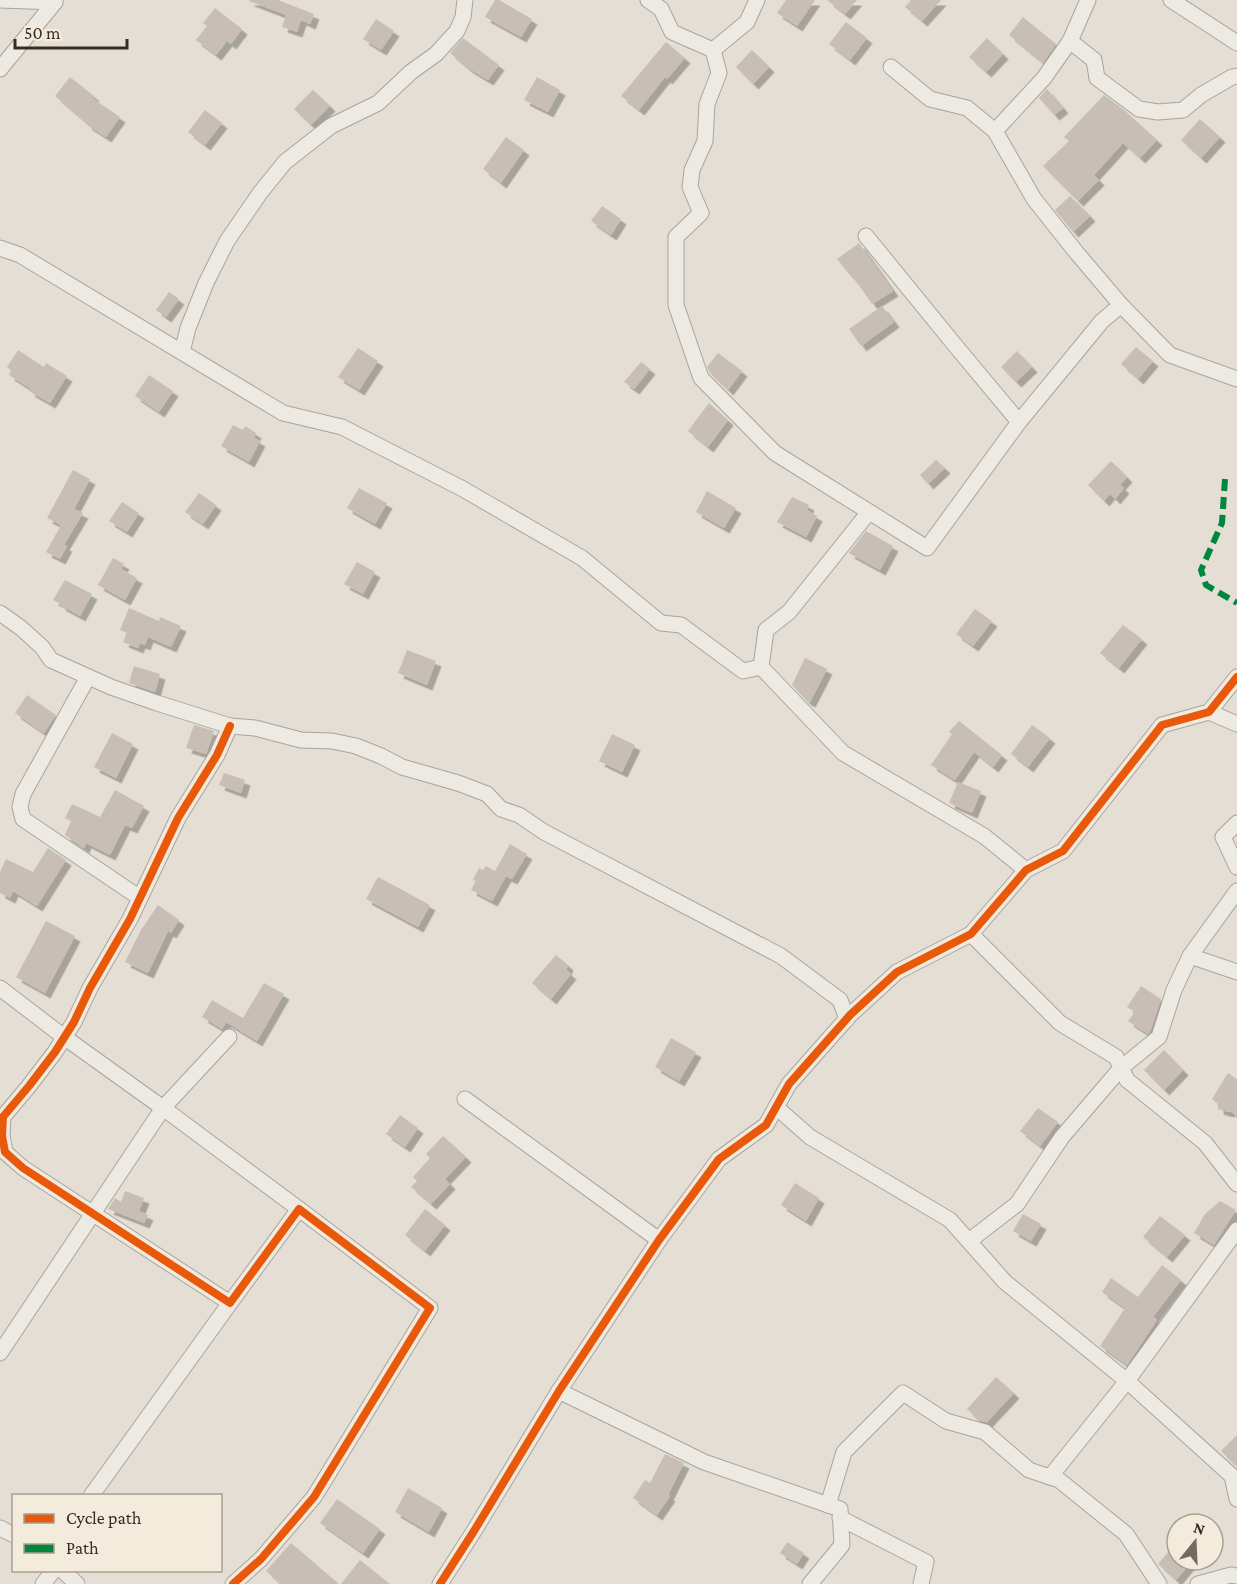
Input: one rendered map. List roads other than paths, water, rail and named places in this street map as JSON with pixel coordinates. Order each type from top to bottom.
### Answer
[{"type":"street","points":[[0,0],[55,1]]},
{"type":"street","points":[[182,352],[188,328],[206,283],[227,241],[260,193],[285,162],[331,126],[378,103],[411,72],[435,54],[457,31],[464,17],[465,0]]},
{"type":"street","points":[[648,0],[661,9],[672,32],[712,50],[719,74],[707,104],[705,141],[692,170],[690,187],[701,213],[676,237],[676,305],[701,378],[775,453],[927,548],[1019,422],[1102,321],[1121,305]]},
{"type":"street","points":[[712,50],[747,22],[757,0]]},
{"type":"street","points":[[994,131],[1044,78],[1070,41],[1088,0]]},
{"type":"street","points":[[1170,0],[1237,44]]},
{"type":"street","points":[[0,69],[55,1]]},
{"type":"street","points":[[1070,41],[1094,60],[1098,78],[1139,109],[1158,112],[1183,110],[1202,95],[1237,76]]},
{"type":"street","points":[[891,67],[930,99],[968,108],[994,131],[1034,199],[1121,305],[1170,355],[1237,379]]},
{"type":"street","points":[[866,236],[1019,422]]},
{"type":"street","points":[[0,248],[20,255],[283,413],[342,427],[463,489],[582,558],[661,623],[681,625],[743,671],[761,667]]},
{"type":"street","points":[[761,667],[766,630],[789,612],[869,512]]},
{"type":"street","points":[[0,613],[42,647],[51,660],[88,677],[157,703],[230,726],[262,730],[301,740],[332,741],[356,746],[402,767],[487,794],[501,809],[519,815],[543,832],[781,956],[840,999],[847,1019]]},
{"type":"street","points":[[761,667],[843,753],[984,836],[1026,870]]},
{"type":"street","points":[[88,677],[23,794],[21,807],[23,819],[140,898]]},
{"type":"street","points":[[440,1584],[559,1391],[659,1240],[719,1159],[766,1125],[789,1084],[847,1019],[897,972],[971,934],[1026,870],[1063,851],[1162,725],[1209,712],[1237,677]]},
{"type":"street","points":[[1209,712],[1237,724]]},
{"type":"street","points":[[230,726],[217,755],[178,818],[130,919],[90,988],[74,1022],[29,1086],[3,1117],[2,1136],[5,1152],[23,1168],[230,1303]]},
{"type":"street","points":[[1237,823],[1223,837],[1237,867]]},
{"type":"street","points":[[969,1241],[1017,1204],[1062,1137],[1121,1068],[1159,1037],[1174,990],[1190,956],[1237,891]]},
{"type":"street","points":[[971,934],[1060,1023],[1116,1057],[1127,1080],[1205,1143],[1237,1184]]},
{"type":"street","points":[[1190,956],[1237,972]]},
{"type":"street","points":[[0,988],[430,1308],[314,1497],[261,1559],[233,1584]]},
{"type":"street","points":[[0,1353],[163,1108],[229,1037]]},
{"type":"street","points":[[465,1099],[659,1240]]},
{"type":"street","points":[[776,1107],[810,1137],[950,1220],[1005,1282],[1127,1381],[1234,1474],[1237,1499]]},
{"type":"street","points":[[92,1494],[299,1209]]},
{"type":"street","points":[[1050,1477],[1127,1381],[1237,1230]]},
{"type":"street","points":[[559,1391],[704,1461],[840,1509],[842,1545],[810,1584]]},
{"type":"street","points":[[828,1505],[844,1452],[903,1393],[946,1421],[985,1432],[1029,1470],[1059,1480],[1126,1534],[1159,1584]]},
{"type":"street","points":[[840,1518],[926,1562],[921,1584]]},
{"type":"street","points":[[43,1584],[52,1572]]},
{"type":"street","points":[[64,1572],[77,1584]]},
{"type":"street","points":[[1198,1584],[1231,1575],[1237,1576]]}]
